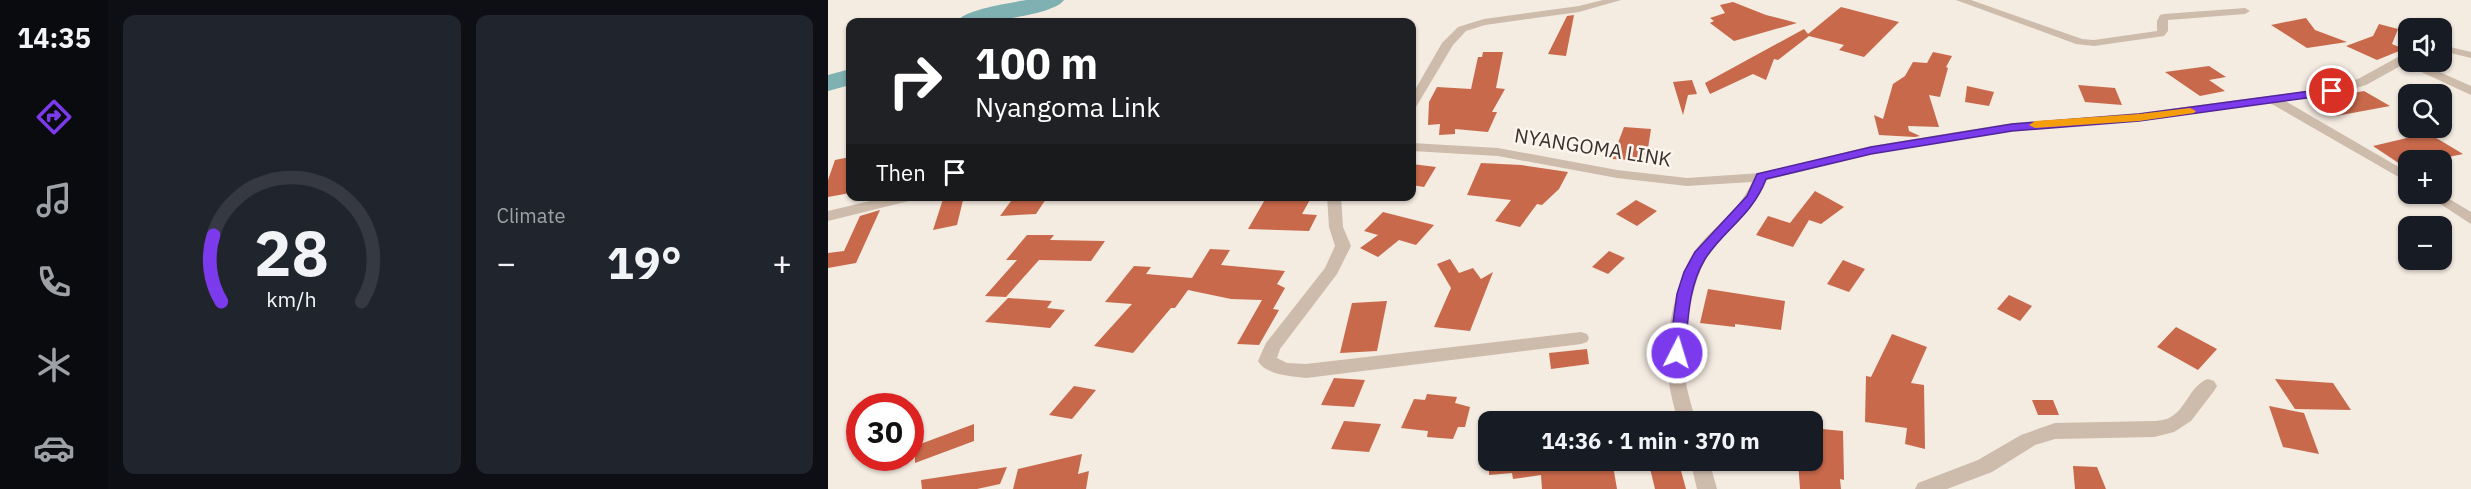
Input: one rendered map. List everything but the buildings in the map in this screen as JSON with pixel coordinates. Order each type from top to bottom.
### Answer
[{"type":"street","points":[[1416,97],[1448,43],[1462,29],[1484,22],[1579,9],[1616,0]]},
{"type":"street","points":[[1961,0],[2086,43],[2160,34],[2163,31],[2164,17],[2245,11]]},
{"type":"street","points":[[2452,50],[2471,55]]},
{"type":"street","name":"NYANGOMA LINK","points":[[1416,147],[1498,152],[1652,179],[1687,182],[1761,177],[1871,150],[2012,127],[2139,117],[2332,91],[2362,82],[2398,62]]},
{"type":"street","points":[[2434,72],[2471,91]]},
{"type":"street","points":[[2274,100],[2398,173]]},
{"type":"street","points":[[1684,411],[1676,375],[1678,332],[1684,294],[1700,255],[1753,197],[1761,177]]},
{"type":"street","points":[[828,216],[891,201]]},
{"type":"street","points":[[1334,201],[1336,227],[1343,246],[1332,270],[1272,347],[1267,361],[1285,369],[1306,371],[1581,338]]},
{"type":"street","points":[[2448,204],[2471,219]]},
{"type":"street","points":[[1925,489],[1985,466],[2028,440],[2055,431],[2154,429],[2174,425],[2185,416],[2208,386]]},
{"type":"street","points":[[1702,471],[1707,489]]},
{"type":"waterway","points":[[981,18],[1044,4],[1052,0]]},
{"type":"waterway","points":[[828,83],[846,78]]},
{"type":"slow traffic","points":[[2035,125],[2190,111]]},
{"type":"route","points":[[1677,353],[1684,294],[1700,255],[1730,225],[1753,197],[1761,177],[1871,150],[1956,138],[2012,127],[2139,117],[2332,91]]}]
